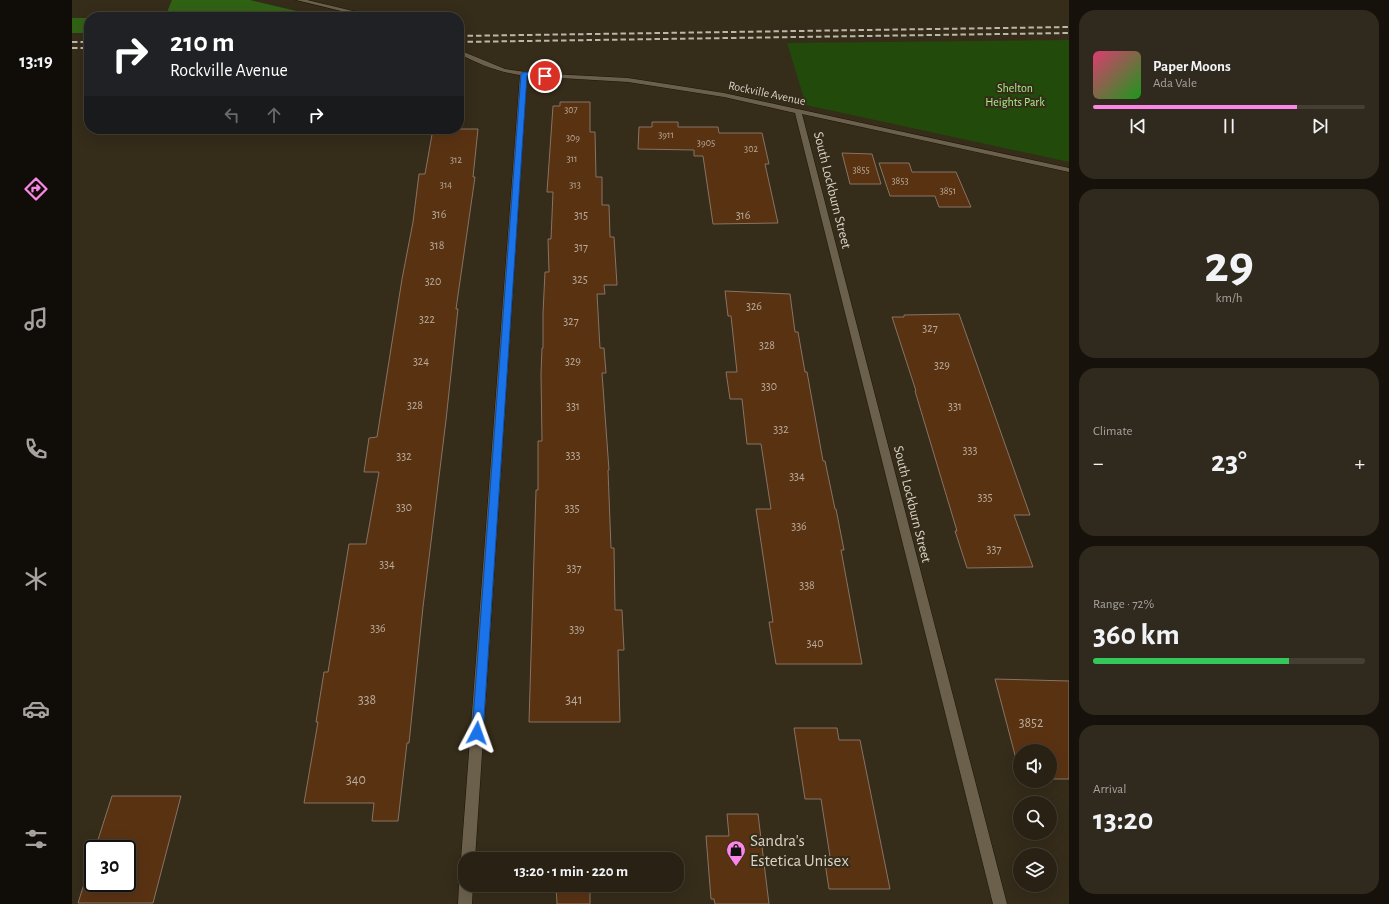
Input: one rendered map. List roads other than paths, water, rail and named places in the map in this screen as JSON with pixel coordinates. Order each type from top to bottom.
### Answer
[{"type":"street","points":[[299,0],[353,12]]},
{"type":"street","name":"Rockville Avenue","points":[[464,54],[494,68],[524,74],[628,80],[665,84],[724,95],[1069,170]]},
{"type":"street","points":[[468,852],[524,74]]},
{"type":"street","name":"South Lockburn Street","points":[[798,111],[1000,904]]},
{"type":"street","points":[[465,904],[466,892]]},
{"type":"railway","points":[[464,36],[1069,27]]},
{"type":"railway","points":[[464,42],[1069,33]]},
{"type":"railway","points":[[72,42],[84,42]]},
{"type":"railway","points":[[72,48],[84,48]]},
{"type":"place","name":"Sandra's Estetica Unisex","points":[[736,867]]},
{"type":"park label","name":"Shelton Heights Park","points":[[1015,95]]}]
